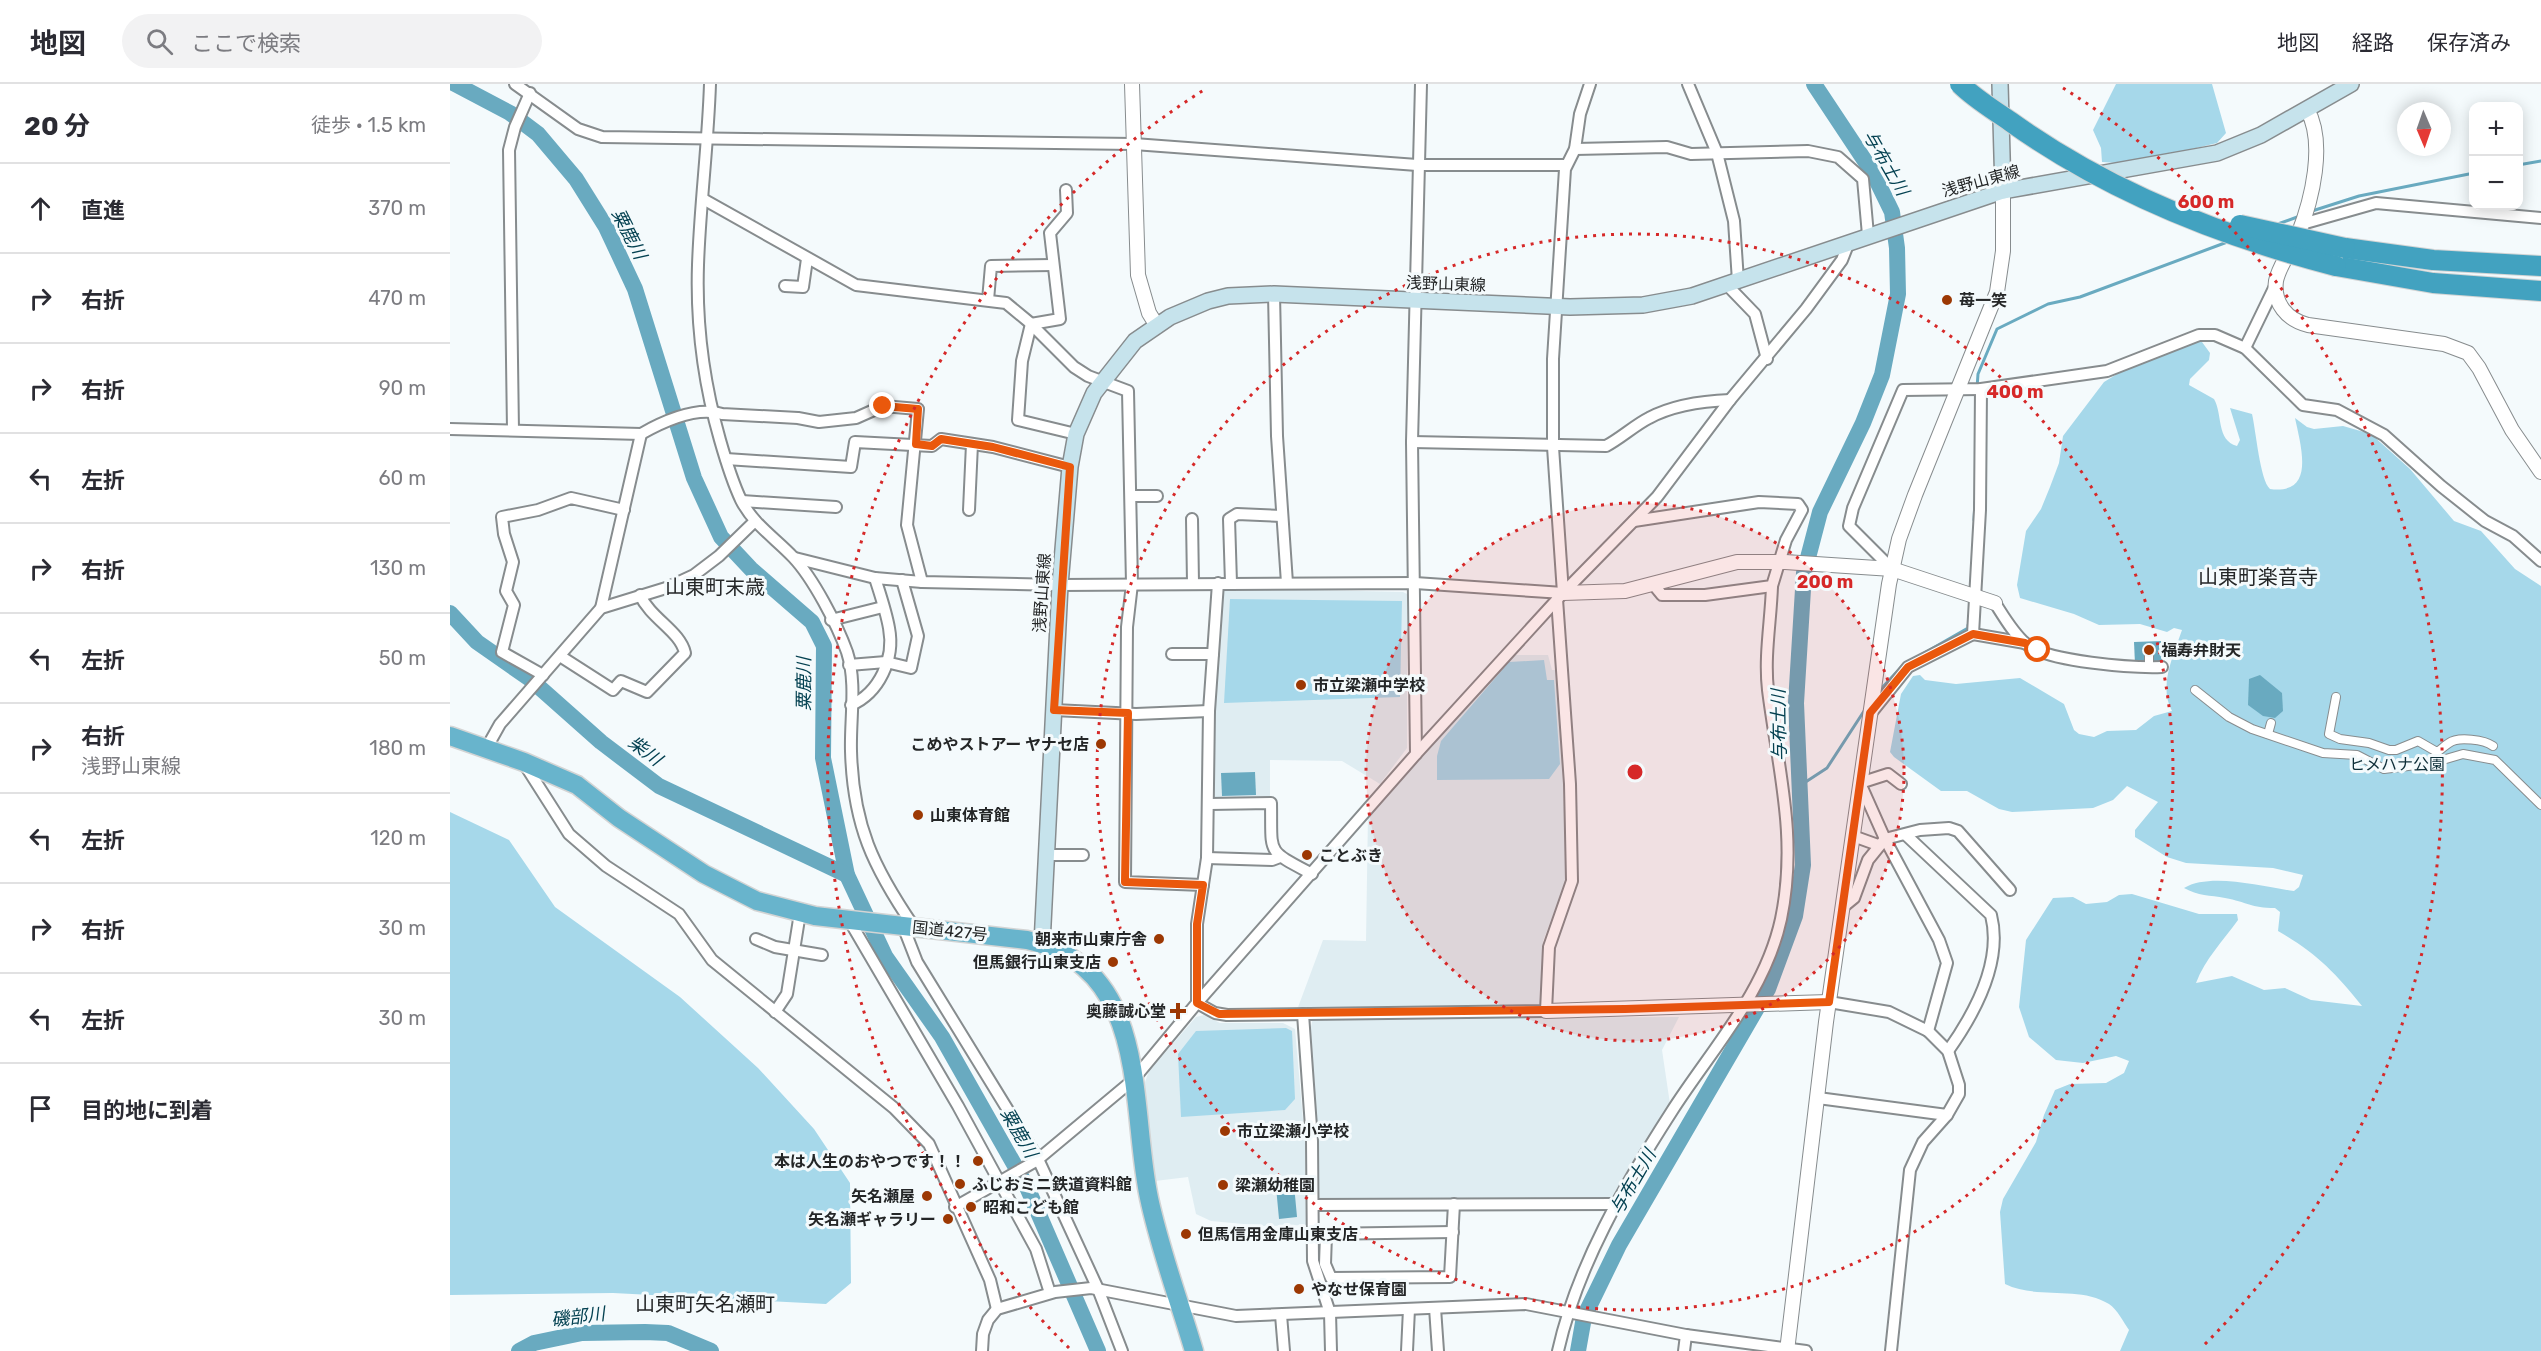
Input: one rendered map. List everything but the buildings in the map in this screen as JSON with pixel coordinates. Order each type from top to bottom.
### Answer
[{"type":"highway","points":[[1960,84],[2059,155],[2123,190],[2246,240],[2432,277],[2541,285]]},
{"type":"highway","points":[[1973,84],[2027,124],[2081,158],[2191,213],[2340,258],[2433,283],[2541,292]]},
{"type":"highway","points":[[2340,258],[2541,266]]},
{"type":"highway","name":"国道427号","points":[[450,736],[524,762],[577,785],[619,818],[721,884],[757,901],[800,913],[1016,938],[1042,944],[1074,961],[1105,991],[1125,1029],[1149,1199],[1194,1351]]},
{"type":"main road","points":[[2000,84],[2003,191]]},
{"type":"main road","name":"浅野山東線","points":[[1042,944],[1060,585],[1070,467],[1076,434],[1094,393],[1135,341],[1170,317],[1208,301],[1228,296],[1274,294],[1557,306],[1643,304],[1692,296],[1923,216],[2003,191],[2217,153],[2247,142],[2351,84]]},
{"type":"street","points":[[515,84],[578,129],[602,137],[1134,144],[1417,165],[1565,165]]},
{"type":"street","points":[[710,84],[698,266],[700,337],[712,411],[726,459],[752,525],[795,558],[846,651],[851,705],[851,752],[859,822],[879,873],[904,926],[917,962],[1037,1160],[1122,1351]]},
{"type":"street","points":[[1132,84],[1138,275],[1149,313],[1157,326]]},
{"type":"street","points":[[1416,754],[1412,442],[1417,165],[1421,84]]},
{"type":"street","points":[[1546,1011],[1549,947],[1572,881],[1570,784],[1553,447],[1553,358],[1565,165],[1575,149],[1580,114],[1590,84]]},
{"type":"street","points":[[1688,84],[1717,153],[1734,220],[1733,283],[1755,314],[1767,359]]},
{"type":"street","points":[[513,430],[509,150],[515,127],[530,93]]},
{"type":"street","points":[[2245,348],[2302,224],[2318,144],[2315,124],[2307,109]]},
{"type":"street","points":[[1575,149],[1667,147],[1691,154],[1786,150],[1808,151],[1838,157],[1863,178],[1871,234]]},
{"type":"street","points":[[1031,324],[1060,319],[1050,233],[1067,213],[1066,190]]},
{"type":"street","points":[[1787,1350],[1829,1002],[1892,569],[1915,495],[1988,318],[2000,279],[2003,251],[2003,191]]},
{"type":"street","points":[[703,199],[856,285],[921,295],[1006,303],[1031,324],[1074,367],[1088,376],[1128,391],[1132,584],[1126,627],[1128,713],[1125,882],[1203,885]]},
{"type":"street","points":[[2302,224],[2376,203],[2541,218]]},
{"type":"street","points":[[955,1207],[1037,1160],[1133,1080],[1197,1003],[1416,754],[1560,596],[1657,497],[1730,400],[1767,359],[1842,260],[1849,242]]},
{"type":"street","points":[[785,286],[803,287],[807,259]]},
{"type":"street","points":[[988,300],[991,266],[1053,265]]},
{"type":"street","points":[[2276,284],[2281,306],[2292,319],[2300,323],[2444,344],[2468,353],[2479,368],[2516,437],[2541,472]]},
{"type":"street","points":[[1274,294],[1277,436],[1287,583]]},
{"type":"street","points":[[1031,324],[1022,361],[1018,420],[1076,434]]},
{"type":"street","points":[[1892,569],[1849,526],[1853,508],[1903,390],[1981,388],[2107,370],[2199,334],[2215,335],[2245,348],[2303,405],[2337,410],[2384,435],[2441,486],[2485,520],[2513,536],[2541,561]]},
{"type":"street","points":[[1973,634],[1977,598],[1981,388]]},
{"type":"street","points":[[1412,442],[1553,447],[1606,446],[1626,436],[1648,418],[1703,401],[1730,400]]},
{"type":"street","points":[[450,429],[641,434],[661,423],[698,412],[712,411],[722,414],[798,418],[819,422],[856,418],[883,406],[918,409],[907,525],[922,582]]},
{"type":"street","points":[[486,749],[500,724],[601,608],[641,434]]},
{"type":"street","points":[[726,459],[851,467],[855,442],[932,446],[941,439],[1070,467]]},
{"type":"street","points":[[969,510],[972,444]]},
{"type":"street","points":[[1131,496],[1157,496]]},
{"type":"street","points":[[543,676],[502,652],[514,606],[506,591],[513,562],[504,534],[502,517],[538,510],[571,498],[624,510]]},
{"type":"street","points":[[742,501],[836,507]]},
{"type":"street","points":[[1558,1351],[1569,1311],[1617,1204],[1672,1110],[1748,1003],[1781,920],[1788,846],[1782,768],[1768,688],[1772,586],[1783,562],[1786,540],[1802,510],[1798,504],[1759,502],[1634,521]]},
{"type":"street","points":[[1231,583],[1229,519],[1237,514],[1282,516]]},
{"type":"street","points":[[1192,519],[1193,583]]},
{"type":"street","points":[[601,608],[666,588],[694,575],[720,556],[752,525]]},
{"type":"street","points":[[795,558],[875,578],[922,582],[1060,585],[1415,583],[1560,596],[1625,591],[1737,562],[1838,565],[1892,569],[1995,603],[2025,643]]},
{"type":"street","points":[[851,705],[866,699],[878,686],[886,662],[890,630],[875,578]]},
{"type":"street","points":[[849,665],[886,662],[911,668],[918,636],[902,580]]},
{"type":"street","points":[[1197,1003],[1197,924],[1207,858],[1210,804],[1209,711],[1218,583]]},
{"type":"street","points":[[1653,584],[1662,595],[1705,595],[1772,586]]},
{"type":"street","points":[[560,656],[613,690],[621,681],[646,692],[685,653],[682,643],[647,610],[640,595]]},
{"type":"street","points":[[831,620],[883,607]]},
{"type":"street","points":[[1870,713],[1908,667],[1973,634],[2025,643],[2038,650],[2075,660],[2162,667]]},
{"type":"street","points":[[2149,653],[2149,666]]},
{"type":"street","points":[[1172,654],[1213,654]]},
{"type":"street","points":[[2195,690],[2229,717],[2268,734],[2323,753],[2357,755],[2384,769],[2432,763],[2463,754],[2495,759],[2541,804]]},
{"type":"street","points":[[2336,698],[2329,734],[2340,739],[2369,743],[2389,750],[2396,750],[2418,741],[2436,752],[2450,742],[2462,740],[2487,742],[2493,746]]},
{"type":"street","points":[[1054,710],[1128,713],[1209,711]]},
{"type":"street","points":[[2268,734],[2271,723]]},
{"type":"street","points":[[524,762],[569,834],[606,866],[679,914],[712,960],[894,1108],[929,1144],[955,1207],[990,1280],[997,1309]]},
{"type":"street","points":[[1860,783],[1888,774],[1901,784]]},
{"type":"street","points":[[1860,783],[1881,842],[1939,940],[1947,963],[1928,1031]]},
{"type":"street","points":[[1210,804],[1271,803],[1272,847],[1280,857],[1312,874]]},
{"type":"street","points":[[1853,836],[1881,842],[1920,830],[1949,828],[1958,831],[2010,890]]},
{"type":"street","points":[[1906,835],[1991,915],[1994,928],[1995,946],[1979,999],[1948,1051]]},
{"type":"street","points":[[1843,906],[1854,898],[1868,860],[1881,842]]},
{"type":"street","points":[[1047,855],[1083,855]]},
{"type":"street","points":[[1207,858],[1272,860],[1280,857]]},
{"type":"street","points":[[775,1012],[787,994],[800,913]]},
{"type":"street","points":[[851,920],[1001,1182],[1036,1248],[1053,1292]]},
{"type":"street","points":[[756,939],[775,947],[822,955]]},
{"type":"street","points":[[1197,1003],[1223,1015],[1546,1011],[1829,1002],[1889,1012],[1928,1031],[1948,1051],[1959,1094],[1947,1115],[1923,1142],[1910,1170],[1891,1351]]},
{"type":"street","points":[[1303,1014],[1312,1141],[1313,1260],[1330,1313],[1331,1351]]},
{"type":"street","points":[[1818,1098],[1947,1115]]},
{"type":"street","points":[[1326,1234],[1325,1264],[1331,1278],[1450,1277],[1454,1204]]},
{"type":"street","points":[[1312,1205],[1617,1204]]},
{"type":"street","points":[[1313,1234],[1452,1232]]},
{"type":"street","points":[[982,1351],[983,1334],[988,1320],[997,1309],[1053,1292],[1094,1288],[1236,1316],[1526,1304],[1686,1335],[1806,1351]]},
{"type":"street","points":[[1435,1308],[1438,1351]]},
{"type":"street","points":[[1407,1351],[1409,1309]]},
{"type":"street","points":[[1281,1315],[1284,1351]]},
{"type":"street","points":[[1684,1351],[1686,1335]]},
{"type":"shaded area","points":[[1223,588],[1403,592],[1407,594],[1407,748],[1380,784],[1342,761],[1270,760],[1270,800],[1213,799],[1212,715]]},
{"type":"shaded area","points":[[2162,641],[2163,663],[2135,664],[2134,642]]},
{"type":"shaded area","points":[[1511,655],[1548,655],[1552,670],[1558,670],[1567,879],[1543,941],[1540,1004],[1538,1007],[1297,1010],[1323,940],[1366,941],[1368,814]]},
{"type":"shaded area","points":[[2260,675],[2282,693],[2283,711],[2275,718],[2263,716],[2248,705],[2249,679]]},
{"type":"shaded area","points":[[1255,772],[1256,795],[1222,796],[1221,773]]},
{"type":"shaded area","points":[[1204,1015],[1220,1023],[1283,1023],[1295,1029],[1305,1143],[1306,1225],[1265,1226],[1211,1221],[1196,1214],[1188,1177],[1155,1181],[1149,1148],[1144,1085],[1149,1071],[1196,1017]]},
{"type":"shaded area","points":[[1679,1017],[1662,1050],[1670,1104],[1613,1199],[1318,1202],[1310,1031],[1313,1018]]},
{"type":"shaded area","points":[[1294,1185],[1297,1217],[1279,1219],[1276,1187]]},
{"type":"green space","points":[[2116,84],[2212,84],[2226,133],[2217,143],[2130,164],[2102,162],[2101,148],[2093,130]]},
{"type":"green space","name":"ヒメハナ公園","points":[[2202,342],[2210,353],[2209,360],[2190,379],[2189,385],[2214,399],[2223,433],[2230,443],[2237,446],[2240,440],[2230,408],[2252,414],[2261,466],[2270,489],[2285,489],[2294,485],[2300,477],[2302,455],[2295,418],[2314,429],[2343,426],[2371,434],[2410,469],[2454,521],[2481,531],[2515,569],[2541,586],[2541,1351],[2120,1351],[2129,1330],[2109,1304],[2085,1295],[2031,1291],[2005,1284],[2000,1212],[2003,1199],[2036,1142],[2055,1090],[2070,1084],[2106,1083],[2124,1073],[2129,1061],[2116,1056],[2083,1063],[2056,1060],[2029,1037],[2019,1007],[2026,940],[2053,898],[2073,897],[2086,904],[2107,902],[2119,895],[2132,894],[2199,914],[2237,914],[2238,920],[2209,958],[2196,983],[2232,976],[2264,990],[2285,988],[2311,1000],[2362,1006],[2324,964],[2278,931],[2280,912],[2275,908],[2199,894],[2184,888],[2195,883],[2222,881],[2294,891],[2299,887],[2303,875],[2273,868],[2186,863],[2167,857],[2135,837],[2135,830],[2158,802],[2127,786],[2113,800],[2093,808],[2012,812],[1999,809],[1967,791],[1941,791],[1890,752],[1901,694],[1913,676],[1920,675],[1925,680],[1956,684],[2020,678],[2064,704],[2074,730],[2079,734],[2094,737],[2107,731],[2136,730],[2154,716],[2172,711],[2168,701],[2167,681],[2182,630],[2174,628],[2167,632],[2140,624],[2099,625],[2074,614],[2020,598],[2017,585],[2026,531],[2041,509],[2050,487],[2059,463],[2063,436],[2104,382],[2155,351]]},
{"type":"green space","points":[[1230,599],[1402,601],[1400,697],[1224,703]]},
{"type":"green space","points":[[1544,660],[1547,680],[1554,680],[1560,764],[1549,779],[1437,780],[1437,756],[1441,741],[1509,662]]},
{"type":"green space","points":[[450,812],[509,840],[555,907],[680,997],[758,1068],[814,1129],[850,1183],[851,1283],[826,1304],[613,1293],[450,1295]]},
{"type":"green space","points":[[1286,1028],[1292,1031],[1295,1099],[1285,1110],[1181,1117],[1178,1054],[1196,1031]]},
{"type":"waterway","name":"粟鹿川","points":[[455,84],[510,113],[538,134],[576,179],[606,227],[635,289],[694,478],[721,537],[751,569],[812,622],[824,646],[823,758],[847,875],[885,956],[942,1037],[1027,1187],[1098,1351]]},
{"type":"waterway","name":"与布土川","points":[[1578,1351],[1584,1317],[1619,1245],[1768,989],[1795,916],[1803,865],[1796,703],[1804,573],[1820,512],[1863,423],[1882,375],[1898,294],[1897,248],[1892,212],[1873,173],[1814,84]]},
{"type":"waterway","points":[[2523,164],[2541,161]]},
{"type":"waterway","points":[[2312,211],[2359,196],[2469,174]]},
{"type":"waterway","points":[[2275,225],[2300,216]]},
{"type":"waterway","points":[[1977,388],[1978,374],[1997,329],[2048,304],[2080,297],[2230,241]]},
{"type":"waterway","points":[[1974,520],[1975,502]]},
{"type":"waterway","name":"柴川","points":[[450,613],[477,642],[530,679],[601,742],[659,786],[847,875]]},
{"type":"waterway","points":[[1919,656],[1968,628],[1968,625]]},
{"type":"waterway","points":[[1879,691],[1905,663]]},
{"type":"waterway","points":[[1801,785],[1827,768],[1866,708]]},
{"type":"waterway","name":"磯部川","points":[[519,1351],[534,1343],[582,1333],[645,1332],[668,1333],[711,1351]]},
{"type":"place","name":"苺一笑","points":[[1947,300]]},
{"type":"place","name":"福寿弁財天","points":[[2149,650]]},
{"type":"place","name":"市立梁瀬中学校","points":[[1301,685]]},
{"type":"place","name":"こめやストアー ヤナセ店","points":[[1101,744]]},
{"type":"place","name":"山東体育館","points":[[918,815]]},
{"type":"place","name":"ことぶき","points":[[1307,855]]},
{"type":"place","name":"朝来市山東庁舎","points":[[1159,939]]},
{"type":"place","name":"但馬銀行山東支店","points":[[1113,962]]},
{"type":"place","name":"奥藤誠心堂","points":[[1178,1011]]},
{"type":"place","name":"市立梁瀬小学校","points":[[1225,1131]]},
{"type":"place","name":"本は人生のおやつです！！","points":[[978,1161]]},
{"type":"place","name":"ふじおミニ鉄道資料館","points":[[960,1184]]},
{"type":"place","name":"梁瀬幼稚園","points":[[1223,1185]]},
{"type":"place","name":"矢名瀬屋","points":[[927,1196]]},
{"type":"place","name":"昭和こども館","points":[[971,1207]]},
{"type":"place","name":"矢名瀬ギャラリー","points":[[948,1219]]},
{"type":"place","name":"但馬信用金庫山東支店","points":[[1186,1234]]},
{"type":"place","name":"やなせ保育園","points":[[1299,1289]]},
{"type":"district","name":"山東町楽音寺","points":[[2258,577]]},
{"type":"district","name":"山東町末歳","points":[[715,587]]},
{"type":"district","name":"山東町矢名瀬町","points":[[705,1304]]},
{"type":"route","points":[[883,406],[918,409],[916,444],[932,446],[941,439],[993,447],[1070,467],[1060,585],[1054,710],[1128,713],[1125,882],[1203,885],[1197,924],[1197,1003],[1219,1014],[1645,1009],[1708,1004],[1829,1002],[1870,713],[1908,667],[1973,634],[2025,643],[2038,650]]}]
